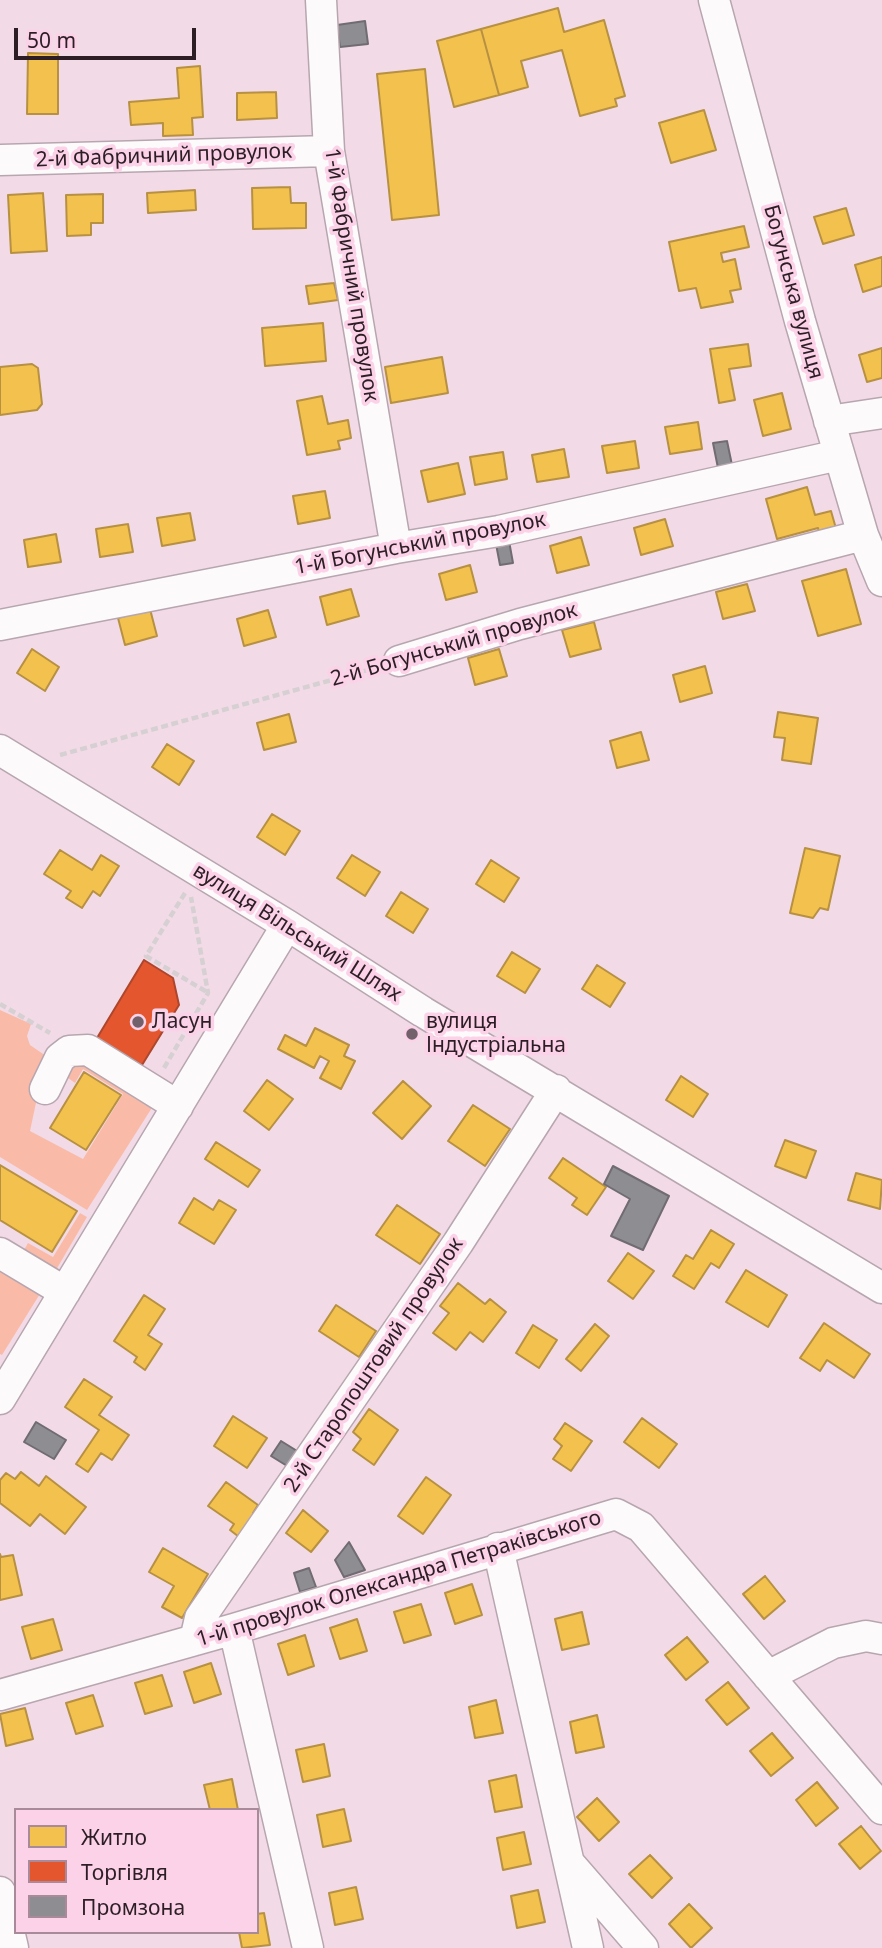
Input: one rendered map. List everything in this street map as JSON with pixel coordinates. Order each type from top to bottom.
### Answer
[{"type":"street","name":"1-й Фабричний провулок","points":[[321,0],[329,151],[396,548]]},
{"type":"street","name":"Богунська вулиця","points":[[713,0],[829,421],[863,535],[882,581]]},
{"type":"street","name":"2-й Фабричний провулок","points":[[0,160],[329,151]]},
{"type":"street","points":[[829,421],[882,413]]},
{"type":"street","name":"1-й Богунський провулок","points":[[0,625],[396,548],[499,531],[839,455]]},
{"type":"street","name":"2-й Богунський провулок","points":[[399,661],[547,617],[863,535]]},
{"type":"street","name":"вулиця Вільський Шлях","points":[[0,750],[287,925],[423,1012],[882,1288]]},
{"type":"street","points":[[4,1383],[65,1292],[287,925]]},
{"type":"street","points":[[44,1089],[60,1058],[78,1049],[88,1050],[178,1105]]},
{"type":"street","name":"2-й Старопоштовий провулок","points":[[195,1640],[200,1618],[457,1243],[556,1090]]},
{"type":"street","points":[[0,1253],[65,1292]]},
{"type":"street","name":"1-й провулок Олександра Петраківського","points":[[0,1695],[234,1629],[616,1514],[641,1527],[882,1809]]},
{"type":"street","points":[[498,1548],[588,1948]]},
{"type":"street","points":[[234,1629],[308,1948]]},
{"type":"street","points":[[768,1676],[833,1643],[866,1636],[882,1639]]},
{"type":"street","points":[[568,1861],[643,1948]]},
{"type":"street","points":[[0,1892],[13,1948]]},
{"type":"path","name":"2-й Богунський провулок","points":[[56,757],[399,661]]},
{"type":"path","points":[[152,1089],[208,993],[189,886],[146,956],[208,993]]},
{"type":"path","points":[[0,1003],[78,1049]]},
{"type":"shaded area","points":[[0,1010],[31,1024],[27,1036],[30,1045],[46,1056],[30,1131],[83,1159],[123,1094],[83,1069],[75,1083],[68,1078],[66,1074],[76,1060],[155,1103],[87,1210],[0,1157]]},
{"type":"shaded area","points":[[80,1213],[87,1217],[56,1270],[20,1257],[28,1243],[53,1257]]},
{"type":"shaded area","points":[[0,1263],[43,1289],[2,1355],[0,1354]]},
{"type":"building: Житло","points":[[558,8],[564,32],[604,20],[625,96],[615,99],[617,106],[580,116],[562,50],[521,61],[528,87],[499,95],[481,29]]},
{"type":"building: Житло","points":[[481,29],[499,95],[454,107],[437,41]]},
{"type":"building: Житло","points":[[28,53],[58,54],[58,114],[27,114]]},
{"type":"building: Житло","points":[[200,66],[203,117],[192,118],[193,135],[163,136],[163,123],[131,125],[129,102],[179,98],[177,68]]},
{"type":"building: Житло","points":[[425,69],[439,215],[392,220],[377,74]]},
{"type":"building: Житло","points":[[276,92],[277,118],[237,120],[237,93]]},
{"type":"building: Житло","points":[[704,110],[716,150],[671,163],[659,123]]},
{"type":"building: Житло","points":[[290,187],[291,203],[306,203],[306,228],[253,229],[252,188]]},
{"type":"building: Житло","points":[[195,190],[196,210],[148,213],[147,193]]},
{"type":"building: Житло","points":[[43,193],[47,251],[11,253],[8,195]]},
{"type":"building: Житло","points":[[103,194],[103,223],[91,223],[91,235],[67,236],[66,195]]},
{"type":"building: Житло","points":[[846,208],[854,235],[823,244],[814,217]]},
{"type":"building: Житло","points":[[744,226],[749,247],[721,253],[723,262],[735,259],[741,289],[730,291],[733,302],[701,308],[696,288],[679,291],[669,242]]},
{"type":"building: Житло","points":[[882,257],[882,286],[863,292],[855,265]]},
{"type":"building: Житло","points":[[334,283],[338,300],[309,304],[306,286]]},
{"type":"building: Житло","points":[[323,323],[326,361],[265,366],[262,328]]},
{"type":"building: Житло","points":[[748,344],[751,366],[729,369],[735,400],[719,403],[710,349]]},
{"type":"building: Житло","points":[[882,348],[882,378],[867,382],[859,355]]},
{"type":"building: Житло","points":[[442,357],[448,393],[391,403],[385,367]]},
{"type":"building: Житло","points":[[32,364],[38,368],[42,404],[37,410],[0,415],[0,367]]},
{"type":"building: Житло","points":[[782,393],[791,429],[763,436],[754,400]]},
{"type":"building: Житло","points":[[322,396],[328,424],[348,420],[351,438],[338,441],[340,449],[307,455],[297,401]]},
{"type":"building: Житло","points":[[698,422],[702,449],[670,454],[665,427]]},
{"type":"building: Житло","points":[[635,441],[639,468],[607,473],[602,446]]},
{"type":"building: Житло","points":[[564,449],[569,477],[537,482],[532,455]]},
{"type":"building: Житло","points":[[503,452],[507,479],[475,485],[470,457]]},
{"type":"building: Житло","points":[[458,463],[465,494],[428,502],[421,471]]},
{"type":"building: Житло","points":[[807,487],[815,515],[831,511],[837,532],[820,537],[818,528],[777,539],[766,499]]},
{"type":"building: Житло","points":[[325,491],[330,518],[298,524],[293,496]]},
{"type":"building: Житло","points":[[190,513],[195,540],[162,546],[157,518]]},
{"type":"building: Житло","points":[[665,519],[673,546],[641,555],[634,528]]},
{"type":"building: Житло","points":[[128,524],[133,552],[100,557],[96,529]]},
{"type":"building: Житло","points":[[56,534],[61,562],[28,567],[24,540]]},
{"type":"building: Житло","points":[[581,537],[589,565],[557,573],[550,546]]},
{"type":"building: Житло","points":[[470,565],[477,592],[446,600],[439,574]]},
{"type":"building: Житло","points":[[846,569],[861,624],[818,636],[802,581]]},
{"type":"building: Житло","points":[[747,584],[755,611],[723,619],[716,592]]},
{"type":"building: Житло","points":[[351,589],[359,616],[327,625],[320,597]]},
{"type":"building: Житло","points":[[150,609],[157,636],[125,645],[118,618]]},
{"type":"building: Житло","points":[[268,610],[276,637],[244,646],[237,619]]},
{"type":"building: Житло","points":[[594,622],[601,649],[570,657],[562,630]]},
{"type":"building: Житло","points":[[32,649],[59,667],[45,691],[17,673]]},
{"type":"building: Житло","points":[[499,649],[507,676],[475,685],[468,658]]},
{"type":"building: Житло","points":[[705,666],[712,693],[680,702],[673,675]]},
{"type":"building: Житло","points":[[778,712],[818,718],[811,764],[782,760],[785,738],[774,737]]},
{"type":"building: Житло","points":[[289,714],[296,742],[264,750],[257,723]]},
{"type":"building: Житло","points":[[641,732],[649,760],[617,768],[610,741]]},
{"type":"building: Житло","points":[[167,744],[194,761],[179,785],[152,767]]},
{"type":"building: Житло","points":[[272,814],[300,831],[285,855],[257,837]]},
{"type":"building: Житло","points":[[805,848],[840,856],[828,910],[820,908],[813,918],[790,913]]},
{"type":"building: Житло","points":[[60,850],[92,870],[101,855],[119,866],[100,896],[93,891],[82,908],[66,898],[71,891],[44,874]]},
{"type":"building: Житло","points":[[352,855],[380,872],[365,896],[337,878]]},
{"type":"building: Житло","points":[[491,860],[519,878],[504,902],[476,884]]},
{"type":"building: Житло","points":[[401,892],[428,909],[413,933],[386,916]]},
{"type":"building: Житло","points":[[512,952],[540,969],[525,993],[497,976]]},
{"type":"building: Житло","points":[[597,965],[625,983],[610,1007],[582,989]]},
{"type":"building: Житло","points":[[315,1028],[349,1045],[344,1056],[355,1061],[341,1089],[320,1078],[329,1061],[320,1056],[314,1068],[278,1049],[285,1035],[306,1046]]},
{"type":"building: Житло","points":[[84,1072],[121,1095],[86,1150],[50,1128]]},
{"type":"building: Житло","points":[[681,1076],[708,1094],[693,1117],[666,1100]]},
{"type":"building: Житло","points":[[267,1080],[293,1099],[269,1130],[244,1111]]},
{"type":"building: Житло","points":[[403,1081],[431,1106],[402,1139],[373,1113]]},
{"type":"building: Житло","points":[[473,1105],[510,1129],[485,1166],[448,1141]]},
{"type":"building: Житло","points":[[785,1140],[816,1151],[806,1178],[775,1166]]},
{"type":"building: Житло","points":[[216,1142],[260,1170],[248,1187],[205,1159]]},
{"type":"building: Житло","points":[[563,1158],[606,1187],[587,1215],[572,1205],[577,1198],[549,1178]]},
{"type":"building: Житло","points":[[0,1165],[77,1211],[52,1252],[0,1220]]},
{"type":"building: Житло","points":[[856,1173],[882,1180],[880,1209],[848,1200]]},
{"type":"building: Житло","points":[[194,1198],[213,1210],[219,1200],[236,1210],[214,1244],[179,1223]]},
{"type":"building: Житло","points":[[397,1205],[440,1234],[420,1264],[376,1235]]},
{"type":"building: Житло","points":[[711,1230],[734,1244],[719,1268],[711,1263],[694,1289],[673,1276],[686,1255],[693,1259]]},
{"type":"building: Житло","points":[[628,1253],[654,1271],[633,1299],[608,1281]]},
{"type":"building: Житло","points":[[746,1270],[787,1295],[768,1327],[726,1302]]},
{"type":"building: Житло","points":[[458,1283],[485,1304],[490,1299],[506,1312],[483,1342],[470,1332],[456,1350],[433,1333],[449,1313],[440,1306]]},
{"type":"building: Житло","points":[[144,1295],[165,1309],[148,1335],[162,1344],[145,1370],[134,1362],[137,1357],[114,1341]]},
{"type":"building: Житло","points":[[336,1305],[376,1331],[359,1357],[319,1331]]},
{"type":"building: Житло","points":[[824,1323],[870,1354],[854,1378],[827,1360],[820,1371],[800,1358]]},
{"type":"building: Житло","points":[[595,1324],[609,1336],[581,1371],[566,1359]]},
{"type":"building: Житло","points":[[533,1325],[557,1340],[539,1368],[516,1353]]},
{"type":"building: Житло","points":[[84,1379],[112,1397],[99,1415],[129,1435],[112,1460],[101,1453],[88,1472],[76,1464],[99,1430],[65,1407]]},
{"type":"building: Житло","points":[[369,1409],[398,1430],[374,1465],[353,1450],[361,1439],[353,1432]]},
{"type":"building: Житло","points":[[233,1416],[267,1438],[247,1468],[214,1446]]},
{"type":"building: Житло","points":[[642,1418],[677,1444],[659,1468],[624,1442]]},
{"type":"building: Житло","points":[[565,1423],[592,1441],[571,1471],[553,1459],[562,1446],[554,1439]]},
{"type":"building: Житло","points":[[21,1472],[39,1486],[46,1476],[86,1507],[65,1534],[40,1514],[30,1526],[0,1503],[0,1480],[6,1473],[15,1479]]},
{"type":"building: Житло","points":[[426,1477],[451,1495],[423,1534],[398,1516]]},
{"type":"building: Житло","points":[[226,1482],[258,1505],[253,1513],[259,1517],[243,1540],[230,1530],[234,1524],[208,1506]]},
{"type":"building: Житло","points":[[303,1510],[328,1531],[311,1552],[286,1533]]},
{"type":"building: Житло","points":[[163,1548],[208,1574],[182,1618],[162,1607],[174,1586],[149,1572]]},
{"type":"building: Житло","points":[[0,1554],[1,1557],[13,1555],[22,1595],[0,1600]]},
{"type":"building: Житло","points":[[765,1576],[785,1601],[764,1619],[743,1594]]},
{"type":"building: Житло","points":[[472,1584],[482,1615],[455,1624],[445,1593]]},
{"type":"building: Житло","points":[[421,1604],[431,1635],[404,1643],[394,1612]]},
{"type":"building: Житло","points":[[582,1612],[589,1644],[562,1650],[555,1619]]},
{"type":"building: Житло","points":[[53,1619],[62,1650],[31,1659],[22,1627]]},
{"type":"building: Житло","points":[[357,1619],[367,1651],[340,1659],[330,1628]]},
{"type":"building: Житло","points":[[305,1635],[314,1666],[288,1675],[278,1644]]},
{"type":"building: Житло","points":[[687,1637],[708,1662],[686,1680],[665,1655]]},
{"type":"building: Житло","points":[[211,1663],[221,1694],[194,1703],[184,1672]]},
{"type":"building: Житло","points":[[162,1675],[172,1706],[145,1714],[135,1683]]},
{"type":"building: Житло","points":[[728,1682],[749,1708],[727,1725],[706,1700]]},
{"type":"building: Житло","points":[[93,1695],[103,1726],[76,1734],[66,1703]]},
{"type":"building: Житло","points":[[496,1700],[503,1733],[475,1738],[469,1707]]},
{"type":"building: Житло","points":[[25,1708],[33,1739],[6,1746],[0,1714]]},
{"type":"building: Житло","points":[[597,1715],[604,1747],[576,1753],[570,1722]]},
{"type":"building: Житло","points":[[772,1733],[793,1758],[771,1776],[750,1751]]},
{"type":"building: Житло","points":[[324,1744],[330,1776],[303,1782],[296,1750]]},
{"type":"building: Житло","points":[[516,1775],[522,1807],[495,1812],[489,1781]]},
{"type":"building: Житло","points":[[232,1779],[238,1808],[210,1808],[204,1785]]},
{"type":"building: Житло","points":[[817,1782],[838,1808],[816,1826],[796,1800]]},
{"type":"building: Житло","points":[[597,1798],[619,1822],[599,1841],[577,1817]]},
{"type":"building: Житло","points":[[344,1809],[351,1841],[323,1847],[317,1815]]},
{"type":"building: Житло","points":[[861,1826],[881,1851],[860,1869],[839,1844]]},
{"type":"building: Житло","points":[[524,1832],[531,1864],[503,1870],[497,1838]]},
{"type":"building: Житло","points":[[650,1855],[672,1878],[652,1898],[629,1874]]},
{"type":"building: Житло","points":[[356,1887],[363,1919],[335,1925],[329,1893]]},
{"type":"building: Житло","points":[[538,1890],[545,1922],[517,1928],[511,1896]]},
{"type":"building: Житло","points":[[689,1904],[712,1928],[691,1948],[669,1924]]},
{"type":"building: Житло","points":[[264,1913],[270,1945],[242,1948],[239,1934],[259,1934],[259,1914]]},
{"type":"building: Торгівля","name":"Ласун","points":[[144,960],[173,978],[179,1005],[142,1065],[97,1038]]},
{"type":"building: Промзона","points":[[365,21],[368,44],[340,47],[337,25]]},
{"type":"building: Промзона","points":[[727,441],[732,465],[718,468],[713,443]]},
{"type":"building: Промзона","points":[[509,541],[513,563],[500,565],[496,544]]},
{"type":"building: Промзона","points":[[613,1166],[669,1196],[643,1250],[611,1236],[630,1199],[604,1184]]},
{"type":"building: Промзона","points":[[36,1422],[66,1440],[54,1459],[24,1442]]},
{"type":"building: Промзона","points":[[281,1441],[302,1454],[292,1469],[271,1456]]},
{"type":"building: Промзона","points":[[349,1542],[365,1570],[344,1577],[335,1560]]},
{"type":"building: Промзона","points":[[309,1568],[316,1587],[300,1592],[294,1573]]},
{"type":"place","name":"Ласун","points":[[138,1022]]},
{"type":"place","name":"вулиця Індустріальна","points":[[412,1034]]}]
